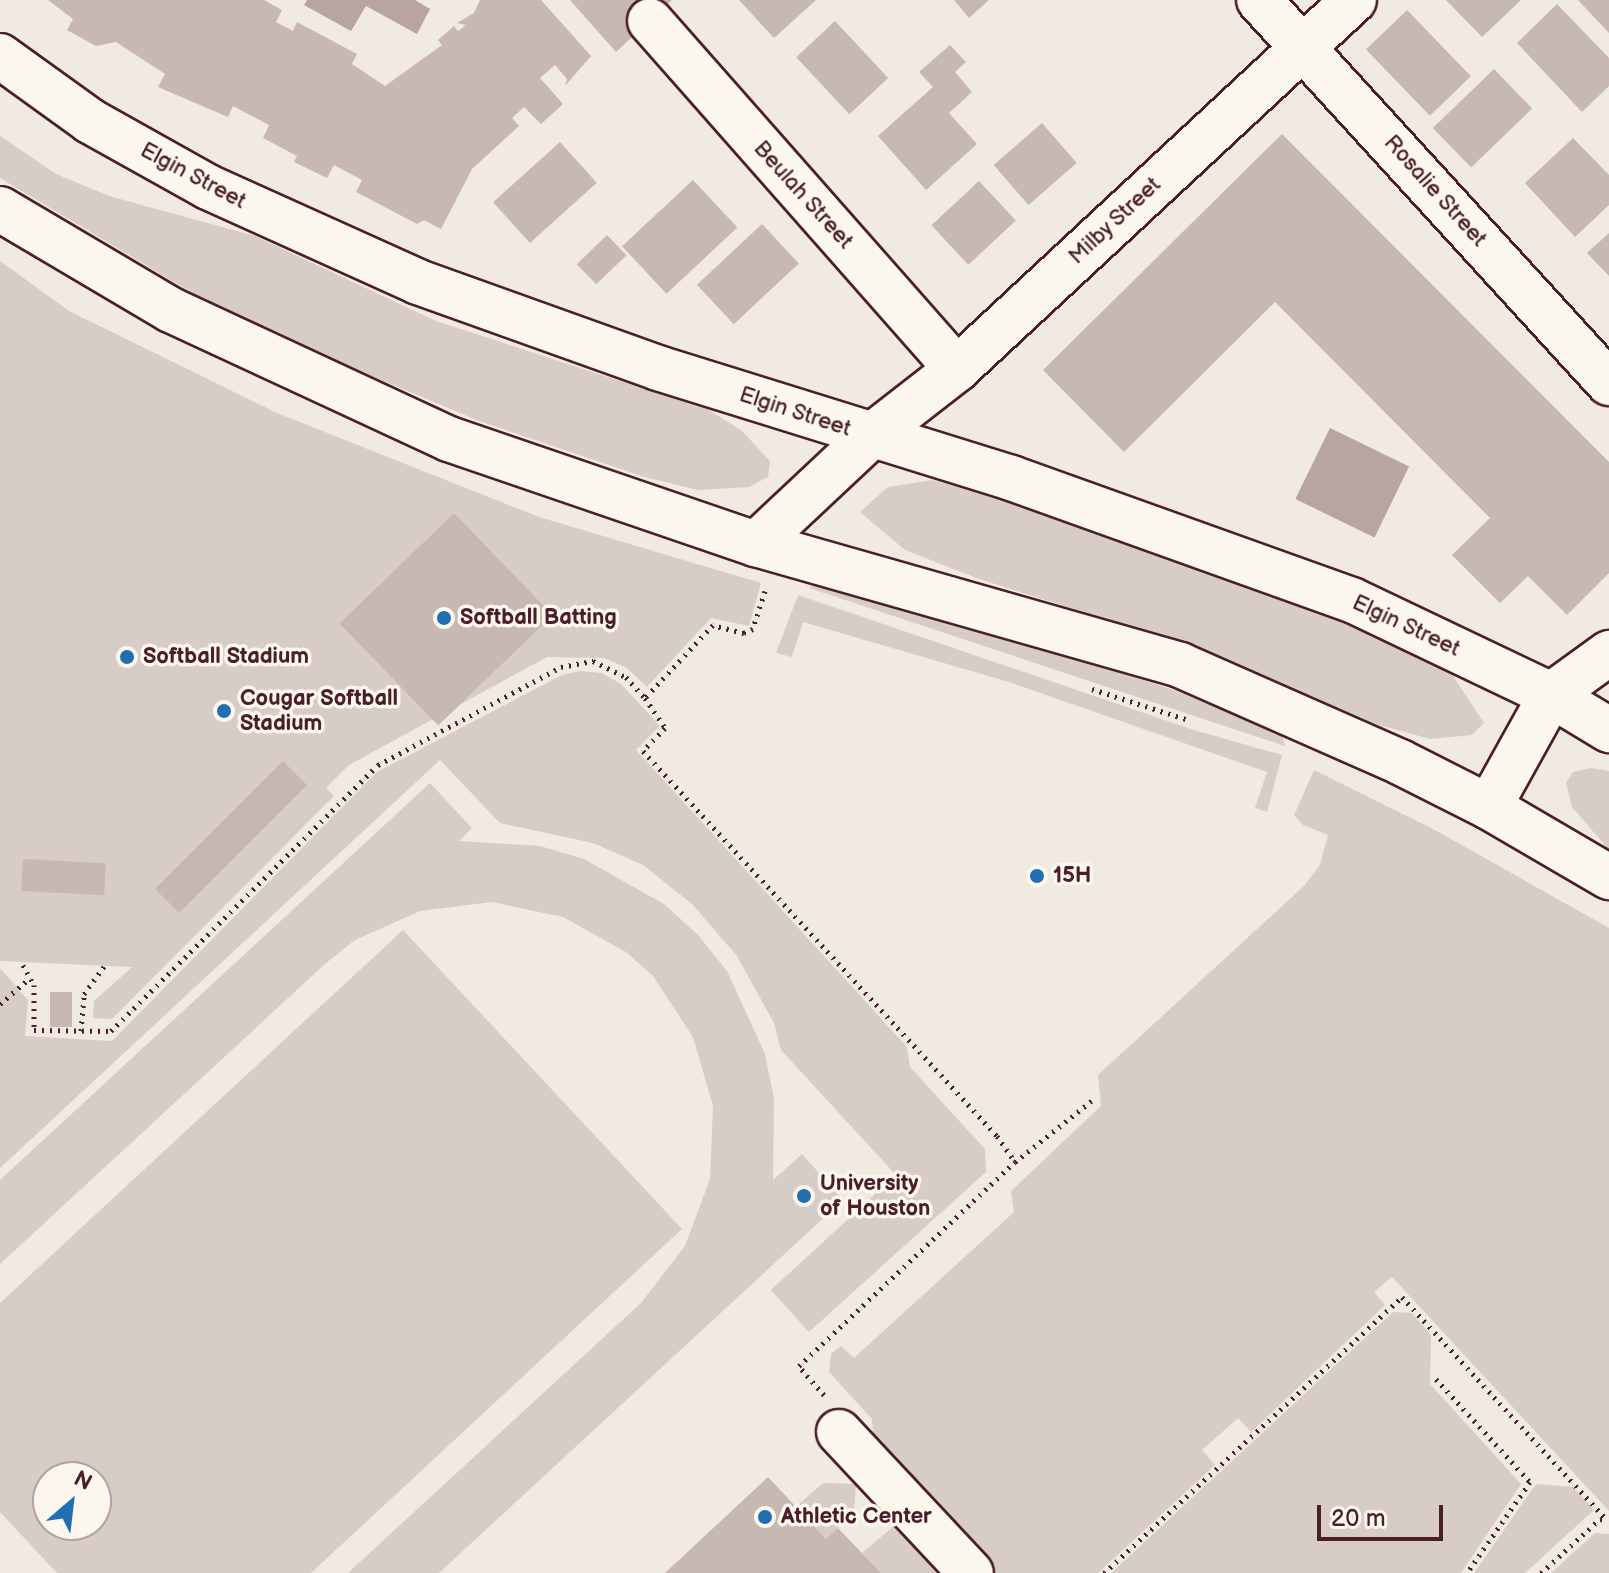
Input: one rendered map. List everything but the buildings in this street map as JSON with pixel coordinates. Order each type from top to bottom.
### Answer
[{"type":"main road","name":"Rosalie Street","points":[[1259,0],[1609,383]]},
{"type":"main road","name":"Milby Street","points":[[762,563],[871,436],[957,369],[1354,0]]},
{"type":"main road","name":"Beulah Street","points":[[650,21],[957,369]]},
{"type":"main road","name":"Elgin Street","points":[[0,56],[132,145],[208,187],[354,254],[658,368],[1011,478],[1352,600],[1551,695],[1609,730]]},
{"type":"main road","points":[[0,209],[171,310],[304,375],[449,439],[762,563],[1180,665],[1489,807],[1609,877]]},
{"type":"main road","points":[[1489,807],[1551,695],[1609,653]]},
{"type":"main road","points":[[848,1441],[971,1573]]},
{"type":"path","points":[[645,698],[713,625],[744,633],[753,629],[762,563]]},
{"type":"path","points":[[23,965],[34,985],[34,1030],[111,1031],[378,765],[561,667],[593,661],[626,677],[665,728],[643,751],[997,1136],[1015,1162]]},
{"type":"path","points":[[81,1031],[84,994],[107,962]]},
{"type":"path","points":[[0,1004],[30,978]]},
{"type":"path","points":[[848,1441],[853,1429],[799,1366],[1015,1162],[1094,1099]]},
{"type":"path","points":[[1104,1573],[1402,1297],[1608,1520]]},
{"type":"path","points":[[1436,1379],[1530,1482],[1467,1573]]},
{"type":"path","points":[[1541,1573],[1600,1519],[1608,1520]]},
{"type":"shaded area","points":[[307,0],[415,0],[430,9],[417,34],[366,6],[351,31],[304,5]]},
{"type":"shaded area","points":[[0,136],[56,174],[109,196],[255,236],[436,321],[709,410],[742,431],[770,461],[768,477],[749,487],[698,490],[641,476],[479,421],[236,319],[0,178]]},
{"type":"shaded area","name":"Cougar Softball Stadium","points":[[0,261],[69,311],[277,413],[539,517],[761,583],[749,626],[711,618],[647,687],[627,668],[604,658],[547,657],[349,765],[326,788],[334,796],[112,1019],[93,1018],[94,1001],[132,967],[0,961]]},
{"type":"shaded area","points":[[1330,428],[1409,467],[1374,538],[1295,499]]},
{"type":"shaded area","points":[[933,480],[1219,564],[1447,667],[1484,723],[1472,735],[1430,739],[1376,724],[1211,652],[979,579],[905,550],[860,512],[888,487]]},
{"type":"shaded area","points":[[825,580],[1174,690],[1282,735],[1285,746],[809,588]]},
{"type":"shaded area","points":[[798,595],[1194,730],[1282,755],[1267,812],[1255,808],[1267,772],[1009,682],[803,622],[792,657],[776,653]]},
{"type":"shaded area","points":[[580,671],[602,673],[621,684],[660,726],[636,750],[907,1047],[910,1067],[985,1149],[986,1172],[809,1332],[771,1290],[896,1175],[781,1050],[774,1023],[737,956],[692,904],[643,865],[593,843],[500,823],[440,760],[0,1168],[0,968],[28,1000],[25,1036],[112,1041],[377,772],[562,675]]},
{"type":"shaded area","points":[[1591,768],[1609,771],[1609,850],[1572,807],[1566,783],[1573,772]]},
{"type":"shaded area","points":[[1314,770],[1433,829],[1609,928],[1609,1511],[1392,1277],[1374,1292],[1385,1305],[1251,1432],[1238,1418],[1202,1450],[1215,1465],[1098,1573],[981,1573],[875,1463],[872,1419],[829,1372],[831,1354],[841,1346],[854,1358],[1014,1212],[1011,1191],[1101,1106],[1098,1075],[1304,886],[1320,865],[1328,835],[1303,825],[1294,815]]},
{"type":"shaded area","points":[[430,783],[472,828],[459,841],[540,846],[584,859],[664,904],[698,935],[727,971],[765,1054],[774,1099],[773,1180],[802,1154],[843,1200],[439,1573],[348,1573],[641,1303],[685,1246],[710,1179],[713,1106],[693,1037],[653,976],[626,952],[563,917],[492,902],[420,911],[355,940],[326,963],[0,1264],[0,1180]]},
{"type":"shaded area","points":[[403,930],[682,1229],[311,1573],[57,1573],[0,1512],[0,1303]]},
{"type":"shaded area","points":[[1393,1312],[1412,1313],[1431,1335],[1430,1384],[1521,1484],[1461,1573],[1111,1573]]},
{"type":"shaded area","points":[[823,1483],[856,1484],[854,1513],[826,1539],[796,1507]]},
{"type":"shaded area","points":[[1536,1484],[1573,1487],[1594,1510],[1525,1573],[1474,1573]]},
{"type":"shaded area","points":[[894,1526],[937,1573],[881,1573],[862,1553]]},
{"type":"shaded area","points":[[1595,1533],[1609,1534],[1609,1573],[1551,1573]]},
{"type":"place","name":"Softball Batting","points":[[444,618]]},
{"type":"place","name":"Softball Stadium","points":[[127,657]]},
{"type":"place","name":"Cougar Softball Stadium","points":[[224,711]]},
{"type":"place","name":"15H","points":[[1037,876]]},
{"type":"place","name":"University of Houston","points":[[804,1196]]},
{"type":"place","name":"Athletic Center","points":[[765,1517]]}]
